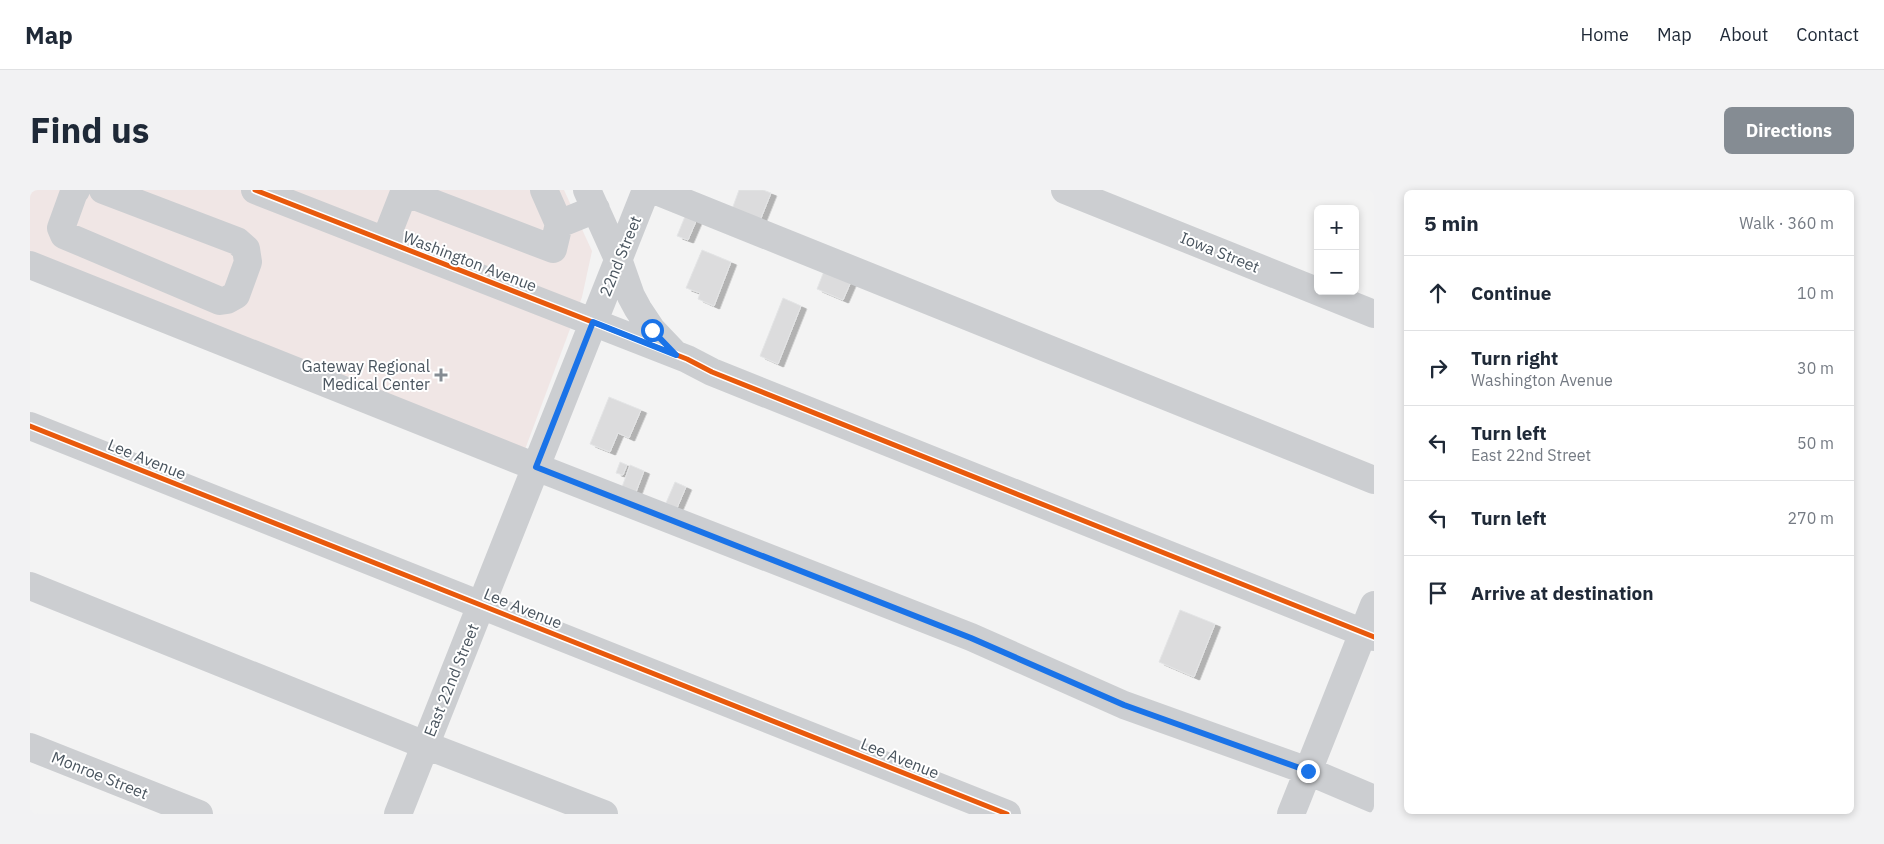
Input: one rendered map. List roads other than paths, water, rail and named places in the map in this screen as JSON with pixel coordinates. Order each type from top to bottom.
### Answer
[{"type":"street","points":[[76,190],[61,228],[64,234],[220,301],[227,300],[236,295],[248,262],[246,248],[237,241],[110,191]]},
{"type":"street","name":"Washington Avenue","points":[[255,190],[676,355],[712,372],[1368,635]]},
{"type":"street","points":[[385,241],[404,191],[553,250],[558,224],[544,190]]},
{"type":"street","name":"22nd Street","points":[[593,322],[646,190]]},
{"type":"street","points":[[654,190],[1374,480]]},
{"type":"street","name":"Iowa Street","points":[[1065,190],[1374,314]]},
{"type":"street","points":[[558,224],[591,200],[638,309],[652,330],[676,355]]},
{"type":"street","points":[[30,265],[971,638],[1124,705],[1308,771],[1374,799]]},
{"type":"street","name":"East 22nd Street","points":[[398,814],[593,322]]},
{"type":"street","name":"Lee Avenue","points":[[30,426],[1007,814]]},
{"type":"street","points":[[30,586],[425,745],[604,814]]},
{"type":"street","points":[[1291,814],[1368,635],[1374,605]]},
{"type":"street","name":"Monroe Street","points":[[30,747],[199,814]]},
{"type":"place","name":"Gateway Regional Medical Center","points":[[441,375]]}]
